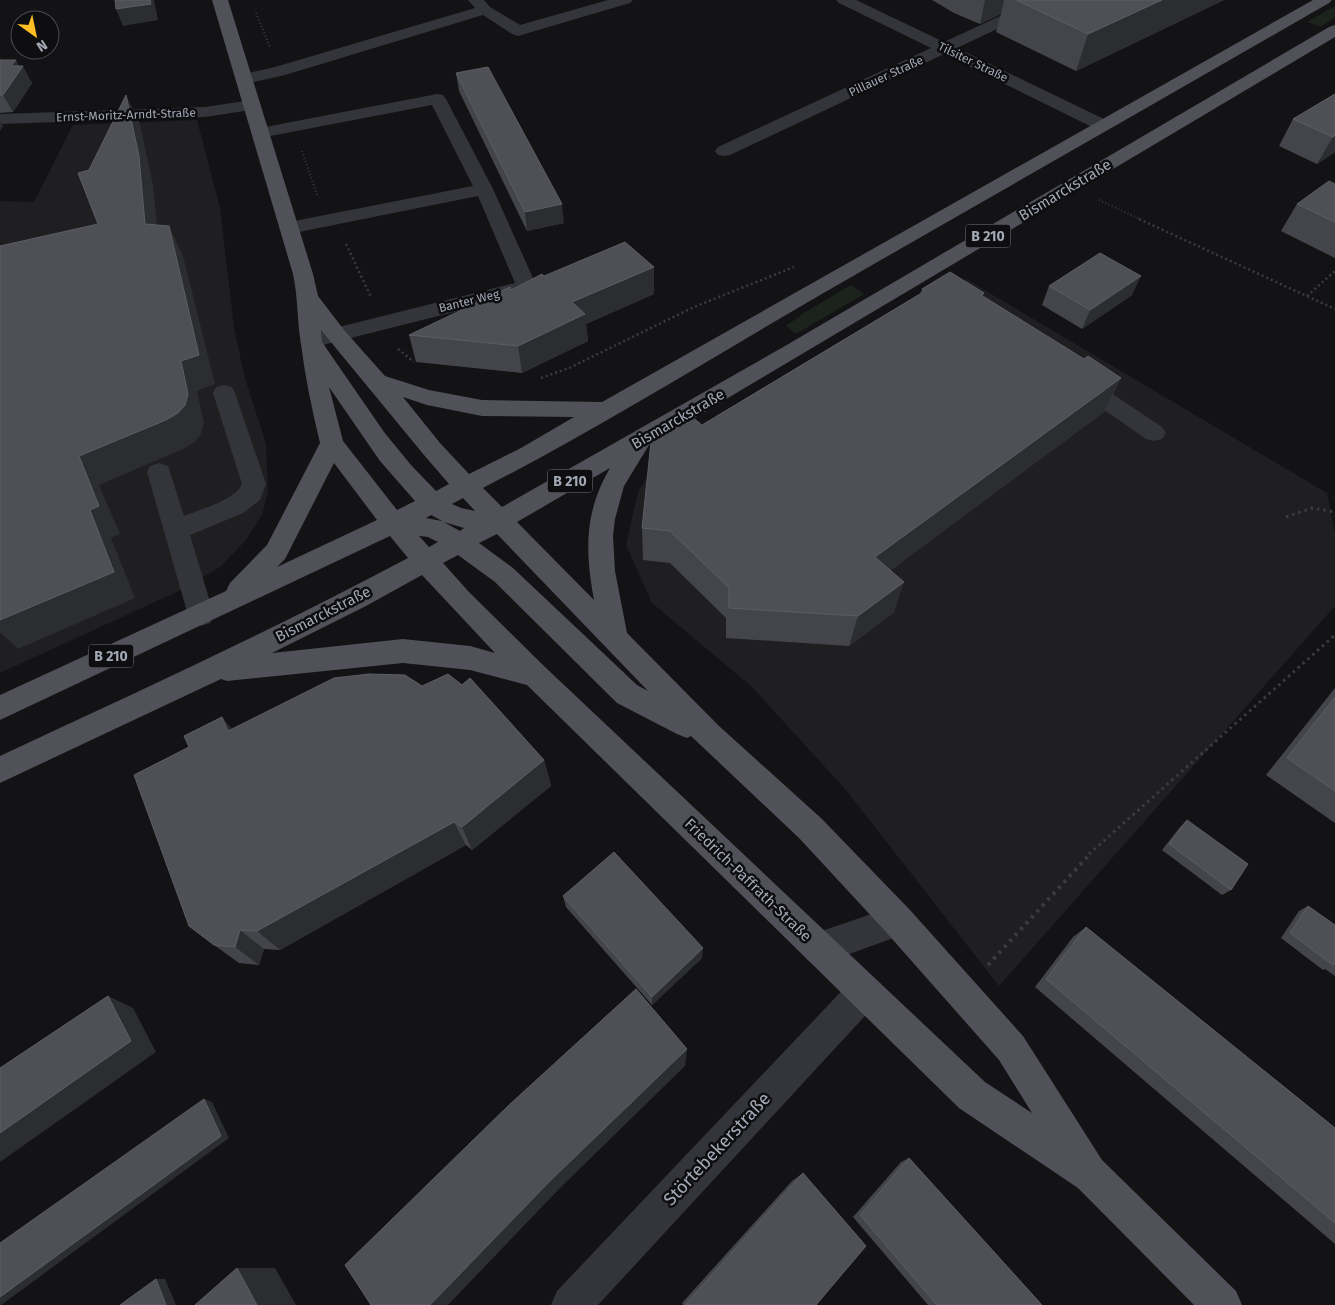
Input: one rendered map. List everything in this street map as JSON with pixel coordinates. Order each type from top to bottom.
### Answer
[{"type":"main road","points":[[220,0],[245,79],[308,297],[311,341],[319,392],[332,443],[354,474],[425,561]]},
{"type":"main road","name":"B 210","points":[[0,708],[394,524],[529,454],[1102,125],[1324,0]]},
{"type":"main road","name":"Bismarckstraße","points":[[0,770],[210,671],[357,598],[499,521],[640,441],[1332,35]]},
{"type":"main road","points":[[308,297],[336,335],[377,381],[432,450],[466,486]]},
{"type":"main road","points":[[311,341],[355,408],[398,467],[433,503],[461,518],[478,521],[499,521]]},
{"type":"main road","points":[[377,381],[427,398],[482,408],[606,410]]},
{"type":"main road","points":[[615,640],[603,574],[600,531],[606,501],[621,468],[640,441]]},
{"type":"main road","points":[[212,610],[250,581],[276,552],[332,443]]},
{"type":"main road","name":"Friedrich-Paffrath-Straße","points":[[466,486],[709,735],[811,829],[898,922],[1012,1048],[1091,1175]]},
{"type":"main road","name":"Friedrich-Paffrath-Straße","points":[[394,524],[433,528],[459,542],[504,575],[627,694],[709,735]]},
{"type":"main road","name":"Friedrich-Paffrath-Straße","points":[[425,561],[460,600],[535,675],[972,1095],[1091,1175],[1222,1305]]},
{"type":"main road","points":[[210,671],[403,651],[470,658],[535,675]]},
{"type":"street","points":[[245,79],[279,71],[480,5],[518,32],[625,0]]},
{"type":"street","name":"Tilsiter Straße","points":[[844,0],[1102,125]]},
{"type":"street","name":"Pillauer Straße","points":[[724,151],[1047,0]]},
{"type":"street","name":"Banter Weg","points":[[260,133],[437,99],[484,189],[527,287],[311,341]]},
{"type":"street","name":"Ernst-Moritz-Arndt-Straße","points":[[0,119],[205,112],[252,105]]},
{"type":"street","points":[[289,228],[484,189]]},
{"type":"street","points":[[932,269],[943,288]]},
{"type":"street","points":[[1064,372],[1154,432]]},
{"type":"street","points":[[177,530],[234,506],[251,494],[254,484],[224,393]]},
{"type":"street","points":[[160,472],[177,530],[212,610]]},
{"type":"street","points":[[818,948],[898,922]]},
{"type":"street","name":"Störtebekerstraße","points":[[571,1305],[864,992]]},
{"type":"path","points":[[255,9],[279,71]]},
{"type":"path","points":[[293,127],[326,222],[347,244],[363,277],[381,323],[398,350],[421,367]]},
{"type":"path","points":[[1070,187],[1335,309]]},
{"type":"path","points":[[538,379],[569,368],[694,307],[796,266]]},
{"type":"path","points":[[1306,296],[1335,272]]},
{"type":"path","points":[[1286,517],[1312,508],[1335,512]]},
{"type":"path","points":[[961,993],[1089,854],[1335,635]]},
{"type":"shaded area","points":[[1335,6],[1335,17],[1321,27],[1307,22]]},
{"type":"shaded area","points":[[197,120],[220,208],[234,327],[244,375],[266,444],[268,492],[262,515],[246,540],[220,567],[179,591],[0,673],[0,201],[34,202],[73,125]]},
{"type":"shaded area","points":[[966,279],[1327,493],[1335,534],[1335,606],[999,986],[846,790],[751,686],[652,603],[626,545],[638,492],[660,456]]},
{"type":"shaded area","points":[[851,285],[864,294],[796,334],[786,326],[804,313]]},
{"type":"building","points":[[115,0],[150,0],[151,4],[116,9]]},
{"type":"building","points":[[1016,0],[1162,0],[1088,34]]},
{"type":"building","points":[[0,60],[16,60],[11,66],[23,66],[3,95],[0,95]]},
{"type":"building","points":[[488,67],[562,204],[525,212],[456,73]]},
{"type":"building","points":[[1335,94],[1335,135],[1333,137],[1293,119]]},
{"type":"building","points":[[126,95],[139,156],[145,224],[169,226],[199,355],[181,361],[188,394],[185,405],[178,413],[166,420],[79,456],[99,506],[90,510],[114,572],[0,620],[0,246],[98,224],[78,173],[89,170]]},
{"type":"building","points":[[1329,181],[1335,184],[1335,222],[1297,204]]},
{"type":"building","points":[[625,242],[654,267],[572,302],[585,314],[518,346],[409,335],[510,287],[511,290],[542,274],[544,276]]},
{"type":"building","points":[[1100,253],[1141,276],[1090,310],[1049,286]]},
{"type":"building","points":[[950,272],[984,293],[981,295],[1084,359],[1088,356],[1121,378],[875,557],[904,582],[858,616],[729,608],[729,588],[670,531],[642,528],[651,442],[692,417],[702,425],[925,291],[922,289]]},
{"type":"building","points":[[369,674],[405,675],[422,686],[448,674],[462,685],[470,678],[544,760],[462,827],[454,822],[257,931],[240,930],[235,947],[214,945],[189,926],[134,775],[189,747],[184,736],[222,717],[228,731],[334,678]]},
{"type":"building","points":[[1335,697],[1335,791],[1287,758]]},
{"type":"building","points":[[1187,820],[1248,864],[1231,890],[1169,844]]},
{"type":"building","points":[[614,852],[703,948],[652,997],[563,896]]},
{"type":"building","points":[[1308,906],[1335,925],[1335,964],[1333,965],[1290,933]]},
{"type":"building","points":[[1086,927],[1335,1128],[1335,1223],[1046,979]]},
{"type":"building","points":[[636,989],[687,1049],[550,1181],[430,1305],[371,1305],[345,1265],[509,1105]]},
{"type":"building","points":[[108,996],[131,1041],[0,1133],[0,1068]]},
{"type":"building","points":[[204,1099],[221,1136],[0,1297],[0,1243]]},
{"type":"building","points":[[909,1158],[1042,1305],[937,1305],[860,1215]]},
{"type":"building","points":[[803,1173],[866,1246],[816,1305],[685,1305]]},
{"type":"building","points":[[237,1268],[257,1305],[195,1305]]},
{"type":"building","points":[[156,1279],[166,1305],[120,1305]]}]
